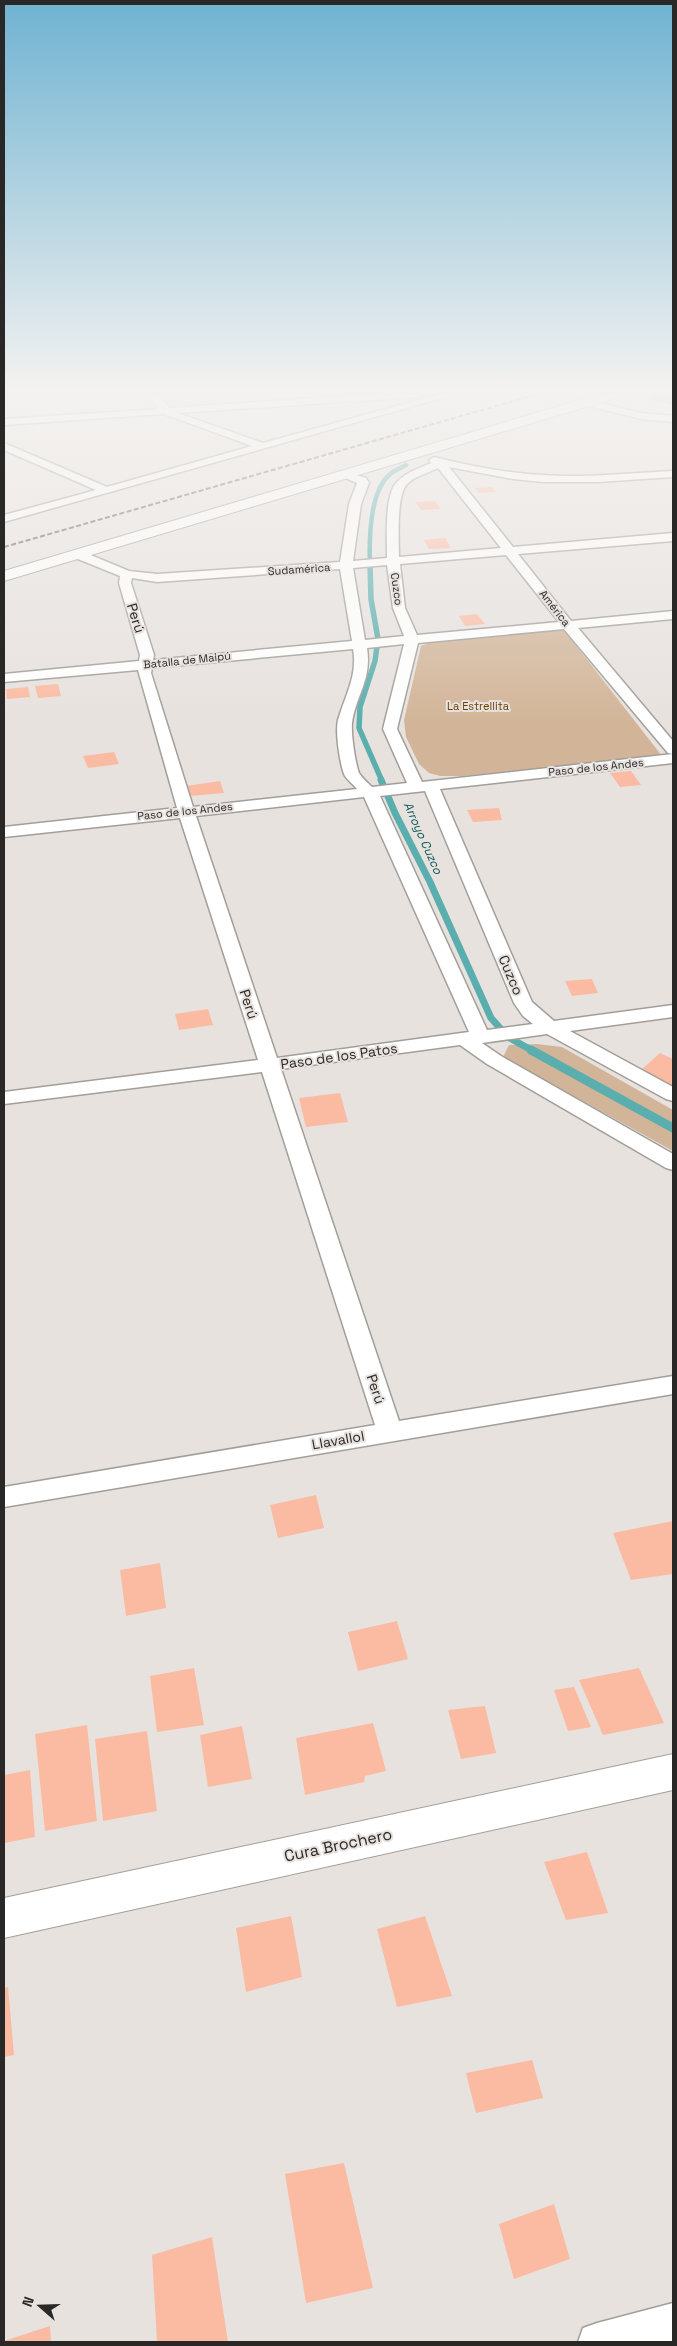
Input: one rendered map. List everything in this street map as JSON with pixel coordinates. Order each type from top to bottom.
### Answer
[{"type":"street","points":[[4,519],[62,503]]},
{"type":"street","points":[[4,576],[248,503]]},
{"type":"street","points":[[355,503],[350,565],[364,642],[359,682],[346,722],[344,738],[352,774],[379,790],[375,800],[480,1037],[494,1060],[673,1163]]},
{"type":"street","name":"Cuzco","points":[[395,503],[388,561],[399,608],[412,639],[390,728],[393,740],[423,785],[523,1003],[530,1012],[549,1027],[673,1095]]},
{"type":"street","name":"América","points":[[472,503],[568,625],[673,750]]},
{"type":"street","name":"Sudamérica","points":[[77,554],[127,574],[158,578],[350,565],[673,537]]},
{"type":"street","name":"Perú","points":[[127,574],[125,583],[147,655],[144,673],[186,811],[390,1432]]},
{"type":"street","points":[[412,639],[673,615]]},
{"type":"street","name":"Batalla de Maipú","points":[[4,678],[364,642],[412,639]]},
{"type":"street","name":"Paso de los Andes","points":[[4,832],[673,758]]},
{"type":"street","name":"Paso de los Patos","points":[[4,1098],[270,1066],[524,1030],[673,1012]]},
{"type":"street","name":"Llavallol","points":[[4,1498],[673,1385]]},
{"type":"street","name":"Cura Brochero","points":[[4,1918],[673,1772]]},
{"type":"street","points":[[597,2342],[673,2322]]},
{"type":"green space","name":"La Estrellita","points":[[564,630],[662,756],[463,776],[440,776],[429,773],[419,764],[406,737],[404,720],[421,646],[433,641]]},
{"type":"green space","points":[[537,1044],[562,1047],[673,1110],[673,1151],[503,1057],[509,1045]]},
{"type":"building","points":[[416,503],[437,503],[441,509],[421,510]]},
{"type":"building","points":[[445,538],[451,548],[429,549],[424,540]]},
{"type":"building","points":[[477,614],[485,624],[465,626],[459,616]]},
{"type":"building","points":[[58,684],[61,696],[38,698],[35,686]]},
{"type":"building","points":[[28,687],[30,697],[7,699],[6,689]]},
{"type":"building","points":[[114,752],[119,764],[88,768],[83,756]]},
{"type":"building","points":[[631,771],[641,785],[620,787],[610,773]]},
{"type":"building","points":[[220,781],[224,793],[190,796],[186,786]]},
{"type":"building","points":[[499,808],[502,820],[473,822],[467,810]]},
{"type":"building","points":[[592,979],[598,993],[572,996],[565,981]]},
{"type":"building","points":[[208,1009],[213,1025],[179,1030],[175,1014]]},
{"type":"building","points":[[660,1053],[673,1059],[673,1088],[640,1071]]},
{"type":"building","points":[[340,1093],[348,1122],[306,1127],[299,1098]]},
{"type":"building","points":[[316,1495],[324,1528],[278,1538],[270,1505]]},
{"type":"building","points":[[673,1521],[673,1574],[631,1580],[613,1533]]},
{"type":"building","points":[[160,1563],[166,1608],[126,1616],[120,1570]]},
{"type":"building","points":[[397,1621],[408,1659],[358,1671],[348,1632]]},
{"type":"building","points":[[194,1668],[204,1725],[157,1732],[150,1676]]},
{"type":"building","points":[[639,1668],[664,1723],[603,1735],[579,1680]]},
{"type":"building","points":[[574,1687],[591,1727],[568,1731],[554,1690]]},
{"type":"building","points":[[485,1706],[496,1753],[461,1759],[448,1710]]},
{"type":"building","points":[[373,1723],[386,1771],[365,1776],[364,1782],[305,1795],[296,1738]]},
{"type":"building","points":[[87,1725],[97,1821],[45,1831],[35,1734]]},
{"type":"building","points":[[242,1726],[252,1779],[208,1787],[200,1735]]},
{"type":"building","points":[[147,1731],[157,1811],[103,1821],[95,1739]]},
{"type":"building","points":[[30,1770],[35,1837],[4,1843],[4,1775]]},
{"type":"building","points":[[587,1852],[608,1913],[566,1920],[544,1862]]},
{"type":"building","points":[[291,1916],[302,1977],[246,1992],[236,1928]]},
{"type":"building","points":[[425,1916],[452,1996],[397,2007],[377,1929]]},
{"type":"building","points":[[8,1987],[14,2055],[4,2057],[4,1988]]},
{"type":"building","points":[[532,2060],[543,2098],[476,2113],[466,2073]]},
{"type":"building","points":[[344,2163],[373,2288],[306,2303],[285,2174]]},
{"type":"building","points":[[554,2204],[570,2259],[514,2279],[499,2224]]},
{"type":"building","points":[[212,2237],[228,2342],[157,2342],[152,2255]]},
{"type":"building","points":[[50,2326],[51,2342],[4,2342],[4,2341]]},
{"type":"waterway","name":"Arroyo Cuzco","points":[[370,565],[370,543],[374,503]]},
{"type":"waterway","name":"Arroyo Cuzco","points":[[370,565],[371,599],[378,639],[375,661],[360,707],[359,728],[382,781]]},
{"type":"waterway","name":"Arroyo Cuzco","points":[[381,780],[395,813],[430,882],[491,1018],[508,1037],[533,1051]]},
{"type":"waterway","name":"Arroyo Cuzco","points":[[531,1050],[673,1128]]},
{"type":"railway","points":[[4,547],[156,503]]}]
